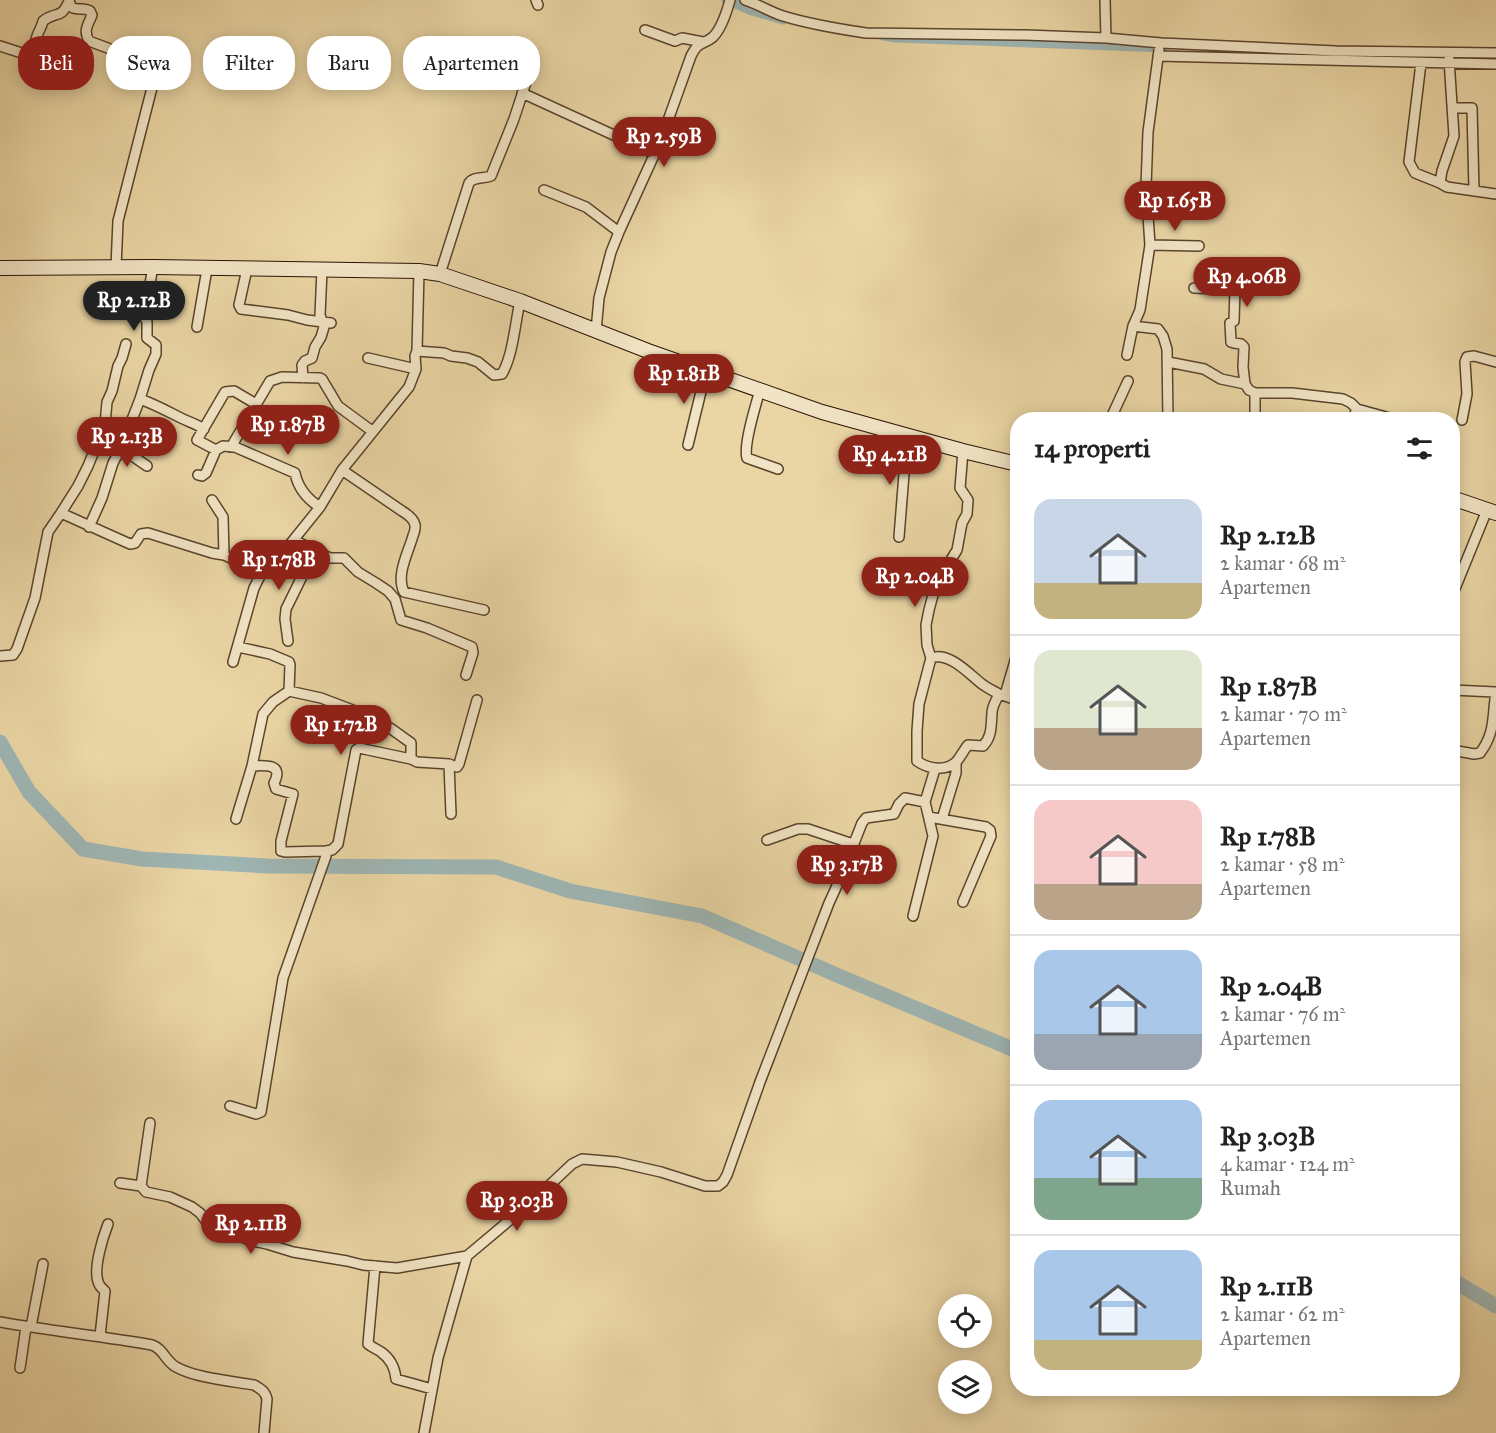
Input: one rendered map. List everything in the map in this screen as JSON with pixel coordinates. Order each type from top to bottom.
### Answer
[{"type":"street","points":[[596,331],[599,298],[611,252],[619,232],[670,119],[691,56],[695,48],[713,36],[730,0]]},
{"type":"street","points":[[745,0],[782,16],[866,33],[1106,38],[1159,50],[1421,63],[1496,53]]},
{"type":"street","points":[[1105,0],[1106,38]]},
{"type":"street","points":[[0,46],[31,56],[43,21],[50,15],[58,15],[64,11],[69,1]]},
{"type":"street","points":[[69,1],[74,9],[82,8],[90,11],[92,15],[86,29],[88,41],[144,59],[152,68],[154,76],[118,221],[116,267]]},
{"type":"street","points":[[645,30],[675,41],[682,38],[703,42]]},
{"type":"street","points":[[1159,50],[1252,46],[1449,58],[1496,64]]},
{"type":"street","points":[[1127,355],[1133,326],[1140,310],[1150,244],[1146,187],[1148,132],[1159,50]]},
{"type":"street","points":[[1440,183],[1442,171],[1454,140],[1449,58]]},
{"type":"street","points":[[1421,63],[1409,162],[1415,173],[1447,187],[1496,194]]},
{"type":"street","points":[[440,274],[469,183],[473,179],[493,174],[523,90]]},
{"type":"street","points":[[522,93],[655,154]]},
{"type":"street","points":[[1452,108],[1473,108],[1474,191]]},
{"type":"street","points":[[544,189],[565,200],[586,207],[619,232]]},
{"type":"street","points":[[1150,244],[1199,246]]},
{"type":"street","points":[[89,527],[156,354],[154,343],[147,338],[145,318],[153,267]]},
{"type":"street","points":[[0,268],[153,267],[440,274],[822,412],[1010,462]]},
{"type":"street","points":[[197,327],[207,269]]},
{"type":"street","points":[[246,269],[238,304],[241,309],[327,323]]},
{"type":"street","points":[[322,270],[320,315],[327,323]]},
{"type":"street","points":[[233,662],[262,572],[294,540],[320,507],[342,470],[409,387],[416,369],[419,272]]},
{"type":"street","points":[[1194,288],[1287,289]]},
{"type":"street","points":[[1235,289],[1234,321],[1230,323],[1230,339],[1231,342],[1244,347],[1243,367],[1245,384],[1249,390],[1256,393],[1292,393],[1343,399],[1357,409],[1368,412]]},
{"type":"street","points":[[417,351],[467,358],[478,362],[494,375],[502,374],[512,348],[520,301]]},
{"type":"street","points":[[303,378],[302,366],[305,361],[312,358],[315,346],[327,323]]},
{"type":"street","points":[[1133,326],[1158,329],[1165,342],[1168,362],[1168,412]]},
{"type":"street","points":[[0,656],[13,655],[17,649],[35,598],[48,532],[78,486],[88,466],[105,424],[107,402],[126,344]]},
{"type":"street","points":[[1462,420],[1467,394],[1465,362],[1467,357],[1474,356],[1496,362]]},
{"type":"street","points":[[368,358],[416,369]]},
{"type":"street","points":[[1168,362],[1204,369],[1221,379],[1245,384]]},
{"type":"street","points":[[688,445],[706,371]]},
{"type":"street","points":[[231,447],[270,381],[282,377],[322,379],[338,406],[372,431]]},
{"type":"street","points":[[1114,412],[1128,381]]},
{"type":"street","points":[[760,390],[746,455],[747,458],[778,469]]},
{"type":"street","points":[[216,450],[197,441],[225,392],[234,391],[256,404]]},
{"type":"street","points":[[1255,412],[1256,393]]},
{"type":"street","points":[[140,399],[164,408],[204,429]]},
{"type":"street","points":[[899,537],[908,436]]},
{"type":"street","points":[[198,475],[202,476],[206,473],[216,450],[223,446],[231,447],[246,451],[295,473],[297,483],[305,494],[320,507]]},
{"type":"street","points":[[121,448],[147,466]]},
{"type":"street","points":[[963,451],[960,488],[968,500],[967,514],[962,523],[957,550],[933,595],[929,610],[926,625],[927,645],[931,658],[919,704],[917,761],[934,769],[951,766],[968,745],[980,747],[985,745],[992,728],[994,704],[1002,695],[1010,673]]},
{"type":"street","points":[[342,470],[409,516],[414,522],[415,531],[401,579],[403,591],[484,610]]},
{"type":"street","points":[[212,500],[223,517],[224,555]]},
{"type":"street","points":[[1460,501],[1491,512],[1460,578]]},
{"type":"street","points":[[61,513],[130,544],[135,543],[141,534],[148,533],[203,551],[224,555],[262,572]]},
{"type":"street","points":[[294,540],[331,558],[344,558],[358,572],[388,591],[395,599],[401,620],[427,628],[472,648],[473,653],[466,675]]},
{"type":"street","points":[[288,641],[286,609],[315,550]]},
{"type":"street","points":[[395,599],[401,585]]},
{"type":"street","points":[[238,647],[270,654],[288,661],[290,665],[289,691]]},
{"type":"street","points":[[931,658],[941,656],[969,672],[982,684],[1010,698]]},
{"type":"street","points":[[1460,690],[1496,692],[1495,715],[1486,746],[1480,753],[1460,751]]},
{"type":"street","points":[[236,819],[252,766],[263,714],[273,702],[289,691],[321,698],[376,719],[411,743],[411,759]]},
{"type":"street","points":[[252,766],[265,765],[275,768],[278,776],[274,783],[276,789],[293,794],[281,850],[326,854],[338,844],[357,749],[417,762],[448,764],[457,767],[477,700]]},
{"type":"street","points":[[942,819],[956,773],[956,762]]},
{"type":"street","points":[[448,764],[451,814]]},
{"type":"street","points":[[913,916],[933,836],[925,802],[934,769]]},
{"type":"street","points":[[120,1183],[141,1186],[146,1192],[170,1197],[192,1207],[215,1227],[253,1241],[293,1252],[363,1265],[397,1268],[467,1256],[536,1198],[572,1164],[582,1160],[634,1165],[711,1187],[717,1186],[727,1175],[807,959],[862,824],[866,818],[894,814],[898,804],[905,798],[925,802]]},
{"type":"street","points":[[929,817],[986,827],[991,833],[963,902]]},
{"type":"street","points":[[767,840],[798,829],[808,829],[853,844]]},
{"type":"street","points":[[230,1106],[256,1114],[261,1112],[283,978],[326,854]]},
{"type":"street","points":[[141,1186],[150,1123]]},
{"type":"street","points":[[99,1336],[105,1291],[98,1283],[97,1274],[101,1244],[108,1224]]},
{"type":"street","points":[[423,1433],[445,1333],[467,1256]]},
{"type":"street","points":[[20,1368],[43,1264]]},
{"type":"street","points":[[375,1266],[368,1344],[389,1359],[395,1370],[396,1379],[432,1389]]},
{"type":"street","points":[[0,1322],[158,1347],[172,1365],[189,1373],[254,1385],[266,1394],[264,1433]]},
{"type":"waterway","points":[[726,0],[783,20]]},
{"type":"waterway","points":[[883,36],[1165,48]]},
{"type":"waterway","points":[[1446,56],[1496,59]]},
{"type":"waterway","points":[[0,742],[29,792],[83,849],[142,859],[268,866],[496,867],[570,891],[702,916],[1010,1048]]},
{"type":"waterway","points":[[1460,1285],[1496,1306]]}]
